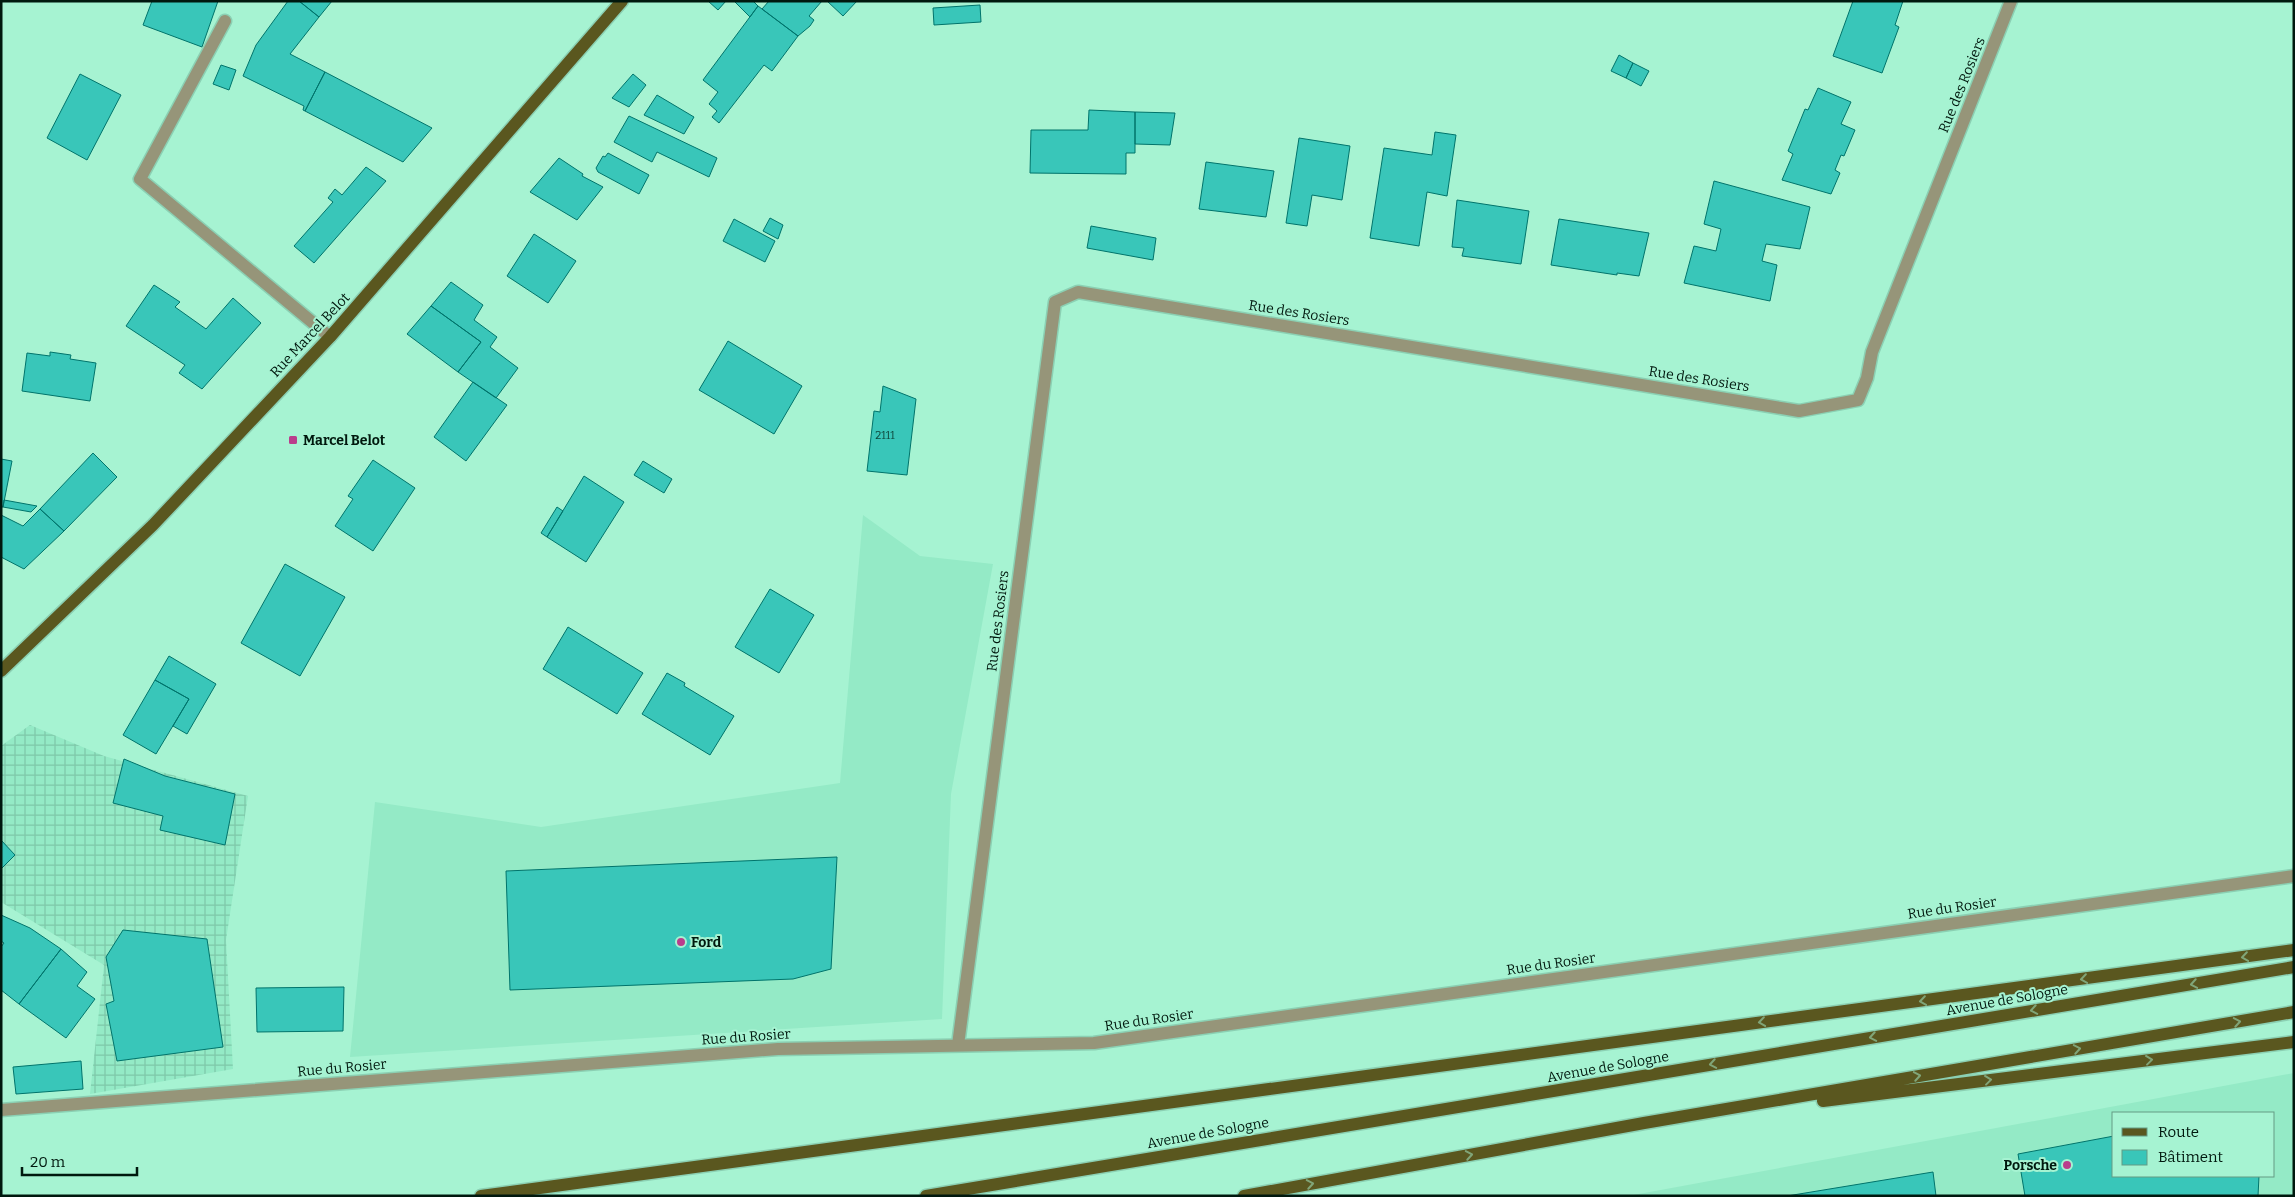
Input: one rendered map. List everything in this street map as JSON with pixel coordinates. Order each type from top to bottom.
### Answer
[{"type":"main road","name":"Rue Marcel Belot","points":[[1,670],[152,525],[330,336],[622,1]]},
{"type":"main road","points":[[481,1196],[2294,950]]},
{"type":"main road","name":"Avenue de Sologne","points":[[926,1196],[2294,967]]},
{"type":"main road","points":[[1244,1196],[1644,1123],[2294,1012]]},
{"type":"main road","points":[[1644,1123],[2294,1042]]},
{"type":"main road","points":[[519,1196],[629,1176]]},
{"type":"street","name":"Rue des Rosiers","points":[[958,1045],[1055,302],[1078,292],[1800,411],[1858,400],[1867,378],[1872,352],[2011,1]]},
{"type":"street","points":[[225,21],[140,179],[330,336]]},
{"type":"street","name":"Rue du Rosier","points":[[1,1110],[778,1049],[1104,1041],[2294,876]]},
{"type":"shaded area","points":[[863,515],[920,556],[993,564],[951,794],[942,1019],[350,1057],[375,802],[541,827],[840,783]]},
{"type":"shaded area","points":[[30,725],[104,756],[248,796],[226,940],[233,1069],[90,1094],[104,965],[1,902],[1,746]]},
{"type":"shaded area","points":[[2294,1073],[2294,1196],[1628,1196]]},
{"type":"building","points":[[152,1],[218,1],[202,47],[143,25]]},
{"type":"building","points":[[288,1],[299,1],[319,17],[290,54],[325,72],[305,111],[303,110],[304,106],[243,76],[256,45]]},
{"type":"building","points":[[299,1],[332,1],[319,17]]},
{"type":"building","points":[[708,1],[726,1],[718,10]]},
{"type":"building","points":[[734,1],[753,1],[758,6],[750,17]]},
{"type":"building","points":[[769,1],[822,1],[809,16],[814,20],[810,26],[798,36],[762,9]]},
{"type":"building","points":[[827,1],[857,1],[843,16]]},
{"type":"building","points":[[1853,1],[1903,1],[1895,25],[1899,27],[1882,73],[1833,56]]},
{"type":"building","points":[[980,5],[981,22],[934,25],[933,8]]},
{"type":"building","points":[[758,6],[798,36],[772,71],[764,65],[719,123],[712,117],[717,111],[709,104],[718,92],[703,80]]},
{"type":"building","points":[[1619,55],[1633,63],[1626,78],[1611,71]]},
{"type":"building","points":[[1633,63],[1649,71],[1641,86],[1626,78]]},
{"type":"building","points":[[221,65],[236,70],[229,90],[213,84]]},
{"type":"building","points":[[325,72],[432,128],[403,162],[305,111]]},
{"type":"building","points":[[80,74],[121,95],[87,160],[47,138]]},
{"type":"building","points":[[633,74],[646,85],[629,107],[612,98]]},
{"type":"building","points":[[1818,88],[1851,102],[1841,124],[1855,130],[1844,156],[1841,155],[1835,170],[1840,173],[1831,194],[1782,180],[1793,154],[1788,151],[1805,109],[1808,110]]},
{"type":"building","points":[[657,95],[694,117],[684,134],[644,115]]},
{"type":"building","points":[[1089,110],[1135,112],[1135,153],[1126,153],[1126,174],[1030,173],[1031,130],[1088,130]]},
{"type":"building","points":[[1135,112],[1175,113],[1170,145],[1135,144]]},
{"type":"building","points":[[629,116],[717,158],[709,177],[657,152],[652,162],[614,142]]},
{"type":"building","points":[[1435,132],[1456,135],[1447,196],[1427,192],[1419,246],[1370,238],[1384,148],[1432,155]]},
{"type":"building","points":[[1299,138],[1350,146],[1342,200],[1312,195],[1307,226],[1286,223]]},
{"type":"building","points":[[608,153],[649,175],[639,194],[598,172],[596,168],[603,156],[605,157]]},
{"type":"building","points":[[559,158],[583,174],[582,176],[603,187],[577,220],[530,192]]},
{"type":"building","points":[[1206,162],[1274,171],[1266,217],[1199,209]]},
{"type":"building","points":[[366,167],[386,181],[314,263],[294,246],[333,202],[328,198],[335,189],[342,195]]},
{"type":"building","points":[[1714,181],[1810,207],[1800,249],[1766,244],[1762,261],[1777,265],[1770,301],[1684,283],[1694,246],[1716,251],[1721,229],[1704,224]]},
{"type":"building","points":[[1457,200],[1529,211],[1521,264],[1462,256],[1464,248],[1452,247]]},
{"type":"building","points":[[770,218],[783,225],[778,239],[763,231]]},
{"type":"building","points":[[734,219],[775,241],[765,262],[723,241]]},
{"type":"building","points":[[1559,219],[1649,233],[1639,276],[1617,273],[1617,275],[1551,265]]},
{"type":"building","points":[[1091,226],[1156,238],[1153,260],[1087,248]]},
{"type":"building","points":[[534,234],[576,261],[548,303],[507,276]]},
{"type":"building","points":[[451,282],[483,305],[474,320],[497,337],[490,347],[518,368],[496,398],[458,372],[481,342],[431,306]]},
{"type":"building","points":[[154,285],[180,302],[175,307],[206,329],[233,298],[261,323],[202,389],[179,373],[185,365],[126,326]]},
{"type":"building","points":[[431,306],[481,342],[458,372],[407,334]]},
{"type":"building","points":[[728,341],[802,386],[774,434],[699,390]]},
{"type":"building","points":[[50,352],[71,355],[70,359],[96,363],[90,401],[22,391],[27,353],[50,356]]},
{"type":"building","points":[[473,382],[507,405],[466,461],[434,437]]},
{"type":"building","points":[[883,386],[916,399],[907,475],[867,471],[874,411],[880,412]]},
{"type":"building","points":[[93,453],[117,477],[64,531],[40,509]]},
{"type":"building","points":[[1,459],[12,461],[3,507],[1,507]]},
{"type":"building","points":[[373,460],[415,488],[373,551],[335,526],[353,499],[348,496]]},
{"type":"building","points":[[643,461],[672,479],[664,493],[634,475]]},
{"type":"building","points":[[584,476],[624,502],[586,562],[547,537]]},
{"type":"building","points":[[4,500],[37,506],[31,512],[3,507]]},
{"type":"building","points":[[557,507],[563,511],[547,537],[541,533]]},
{"type":"building","points":[[40,509],[64,531],[24,569],[1,557],[1,515],[23,526]]},
{"type":"building","points":[[285,564],[345,597],[300,676],[241,643]]},
{"type":"building","points":[[770,589],[814,615],[779,673],[735,647]]},
{"type":"building","points":[[568,627],[643,673],[617,714],[543,669]]},
{"type":"building","points":[[169,656],[216,684],[187,734],[173,726],[189,699],[155,680]]},
{"type":"building","points":[[667,673],[685,683],[684,686],[734,716],[710,755],[642,714]]},
{"type":"building","points":[[155,680],[189,699],[156,754],[123,735]]},
{"type":"building","points":[[124,759],[165,776],[235,794],[225,845],[160,830],[163,816],[113,803]]},
{"type":"building","points":[[1,840],[15,855],[1,869]]},
{"type":"building","points":[[837,857],[831,969],[793,979],[510,990],[506,871]]},
{"type":"building","points":[[1,915],[30,928],[61,949],[19,1004],[1,990],[1,947],[4,943],[1,941]]},
{"type":"building","points":[[123,930],[207,939],[223,1047],[117,1061],[106,1004],[114,1001],[106,957]]},
{"type":"building","points":[[61,949],[87,972],[77,986],[95,999],[66,1038],[19,1004]]},
{"type":"building","points":[[344,987],[343,1031],[257,1032],[256,988]]},
{"type":"building","points":[[81,1061],[83,1089],[16,1094],[13,1067]]},
{"type":"building","name":"Porsche","points":[[2112,1136],[2112,1177],[2259,1177],[2258,1196],[2025,1196],[2018,1154]]},
{"type":"building","points":[[1933,1172],[1936,1196],[1787,1196]]},
{"type":"place","name":"Marcel Belot","points":[[293,440]]},
{"type":"place","name":"Ford","points":[[681,942]]},
{"type":"place","name":"Porsche","points":[[2067,1165]]}]
